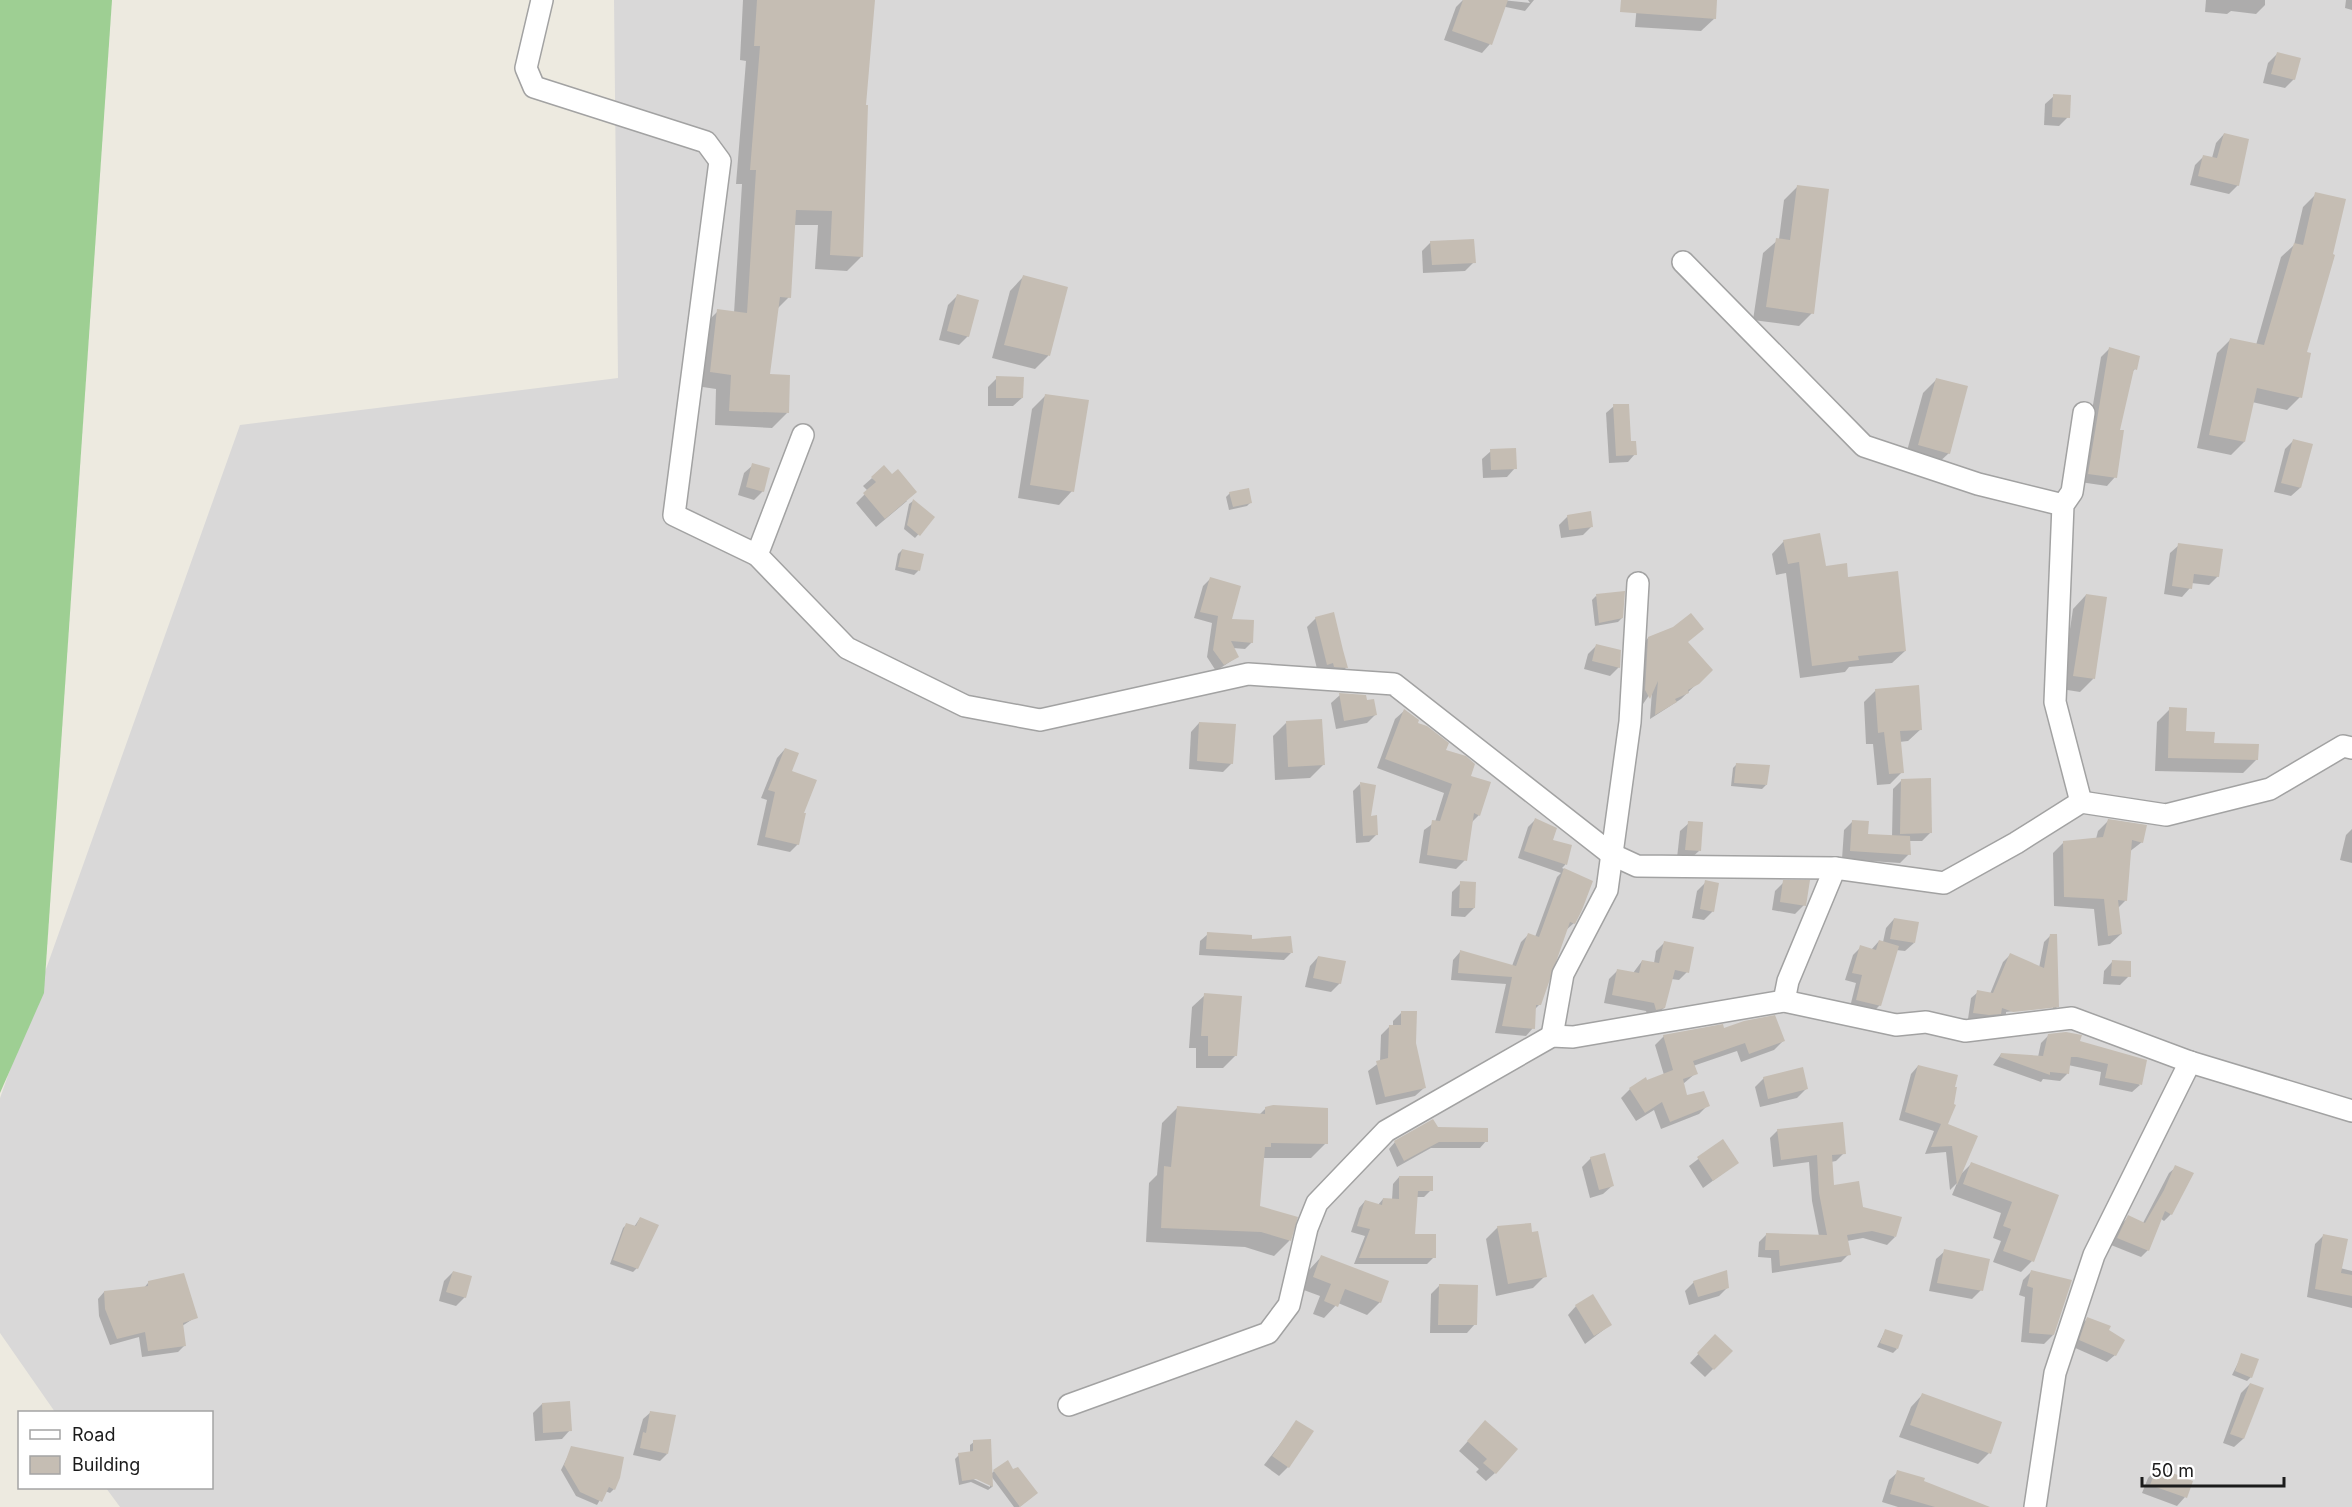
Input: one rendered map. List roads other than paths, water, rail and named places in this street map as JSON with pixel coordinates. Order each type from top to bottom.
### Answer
[{"type":"street","points":[[542,0],[526,68],[534,87],[706,142],[720,161],[674,515],[757,555],[847,648],[965,706],[1040,720],[1248,674],[1394,684],[1611,854],[1637,866],[1835,868],[1944,883],[2081,802],[2166,815],[2270,789],[2343,746],[2352,748]]},
{"type":"street","points":[[1683,262],[1864,446],[1978,484],[2063,505]]},
{"type":"street","points":[[2081,802],[2055,702],[2063,505],[2072,492],[2084,413]]},
{"type":"street","points":[[757,555],[803,435]]},
{"type":"street","points":[[1552,1036],[1563,974],[1607,890],[1630,722],[1638,583]]},
{"type":"street","points":[[1784,1001],[1788,981],[1835,868]]},
{"type":"street","points":[[1069,1405],[1269,1333],[1289,1305],[1307,1228],[1317,1203],[1386,1131],[1552,1036],[1573,1037],[1784,1001],[1896,1025],[1926,1022],[1965,1031],[2072,1017],[2190,1062],[2352,1111]]},
{"type":"street","points":[[2035,1507],[2055,1373],[2094,1255],[2190,1062]]}]
